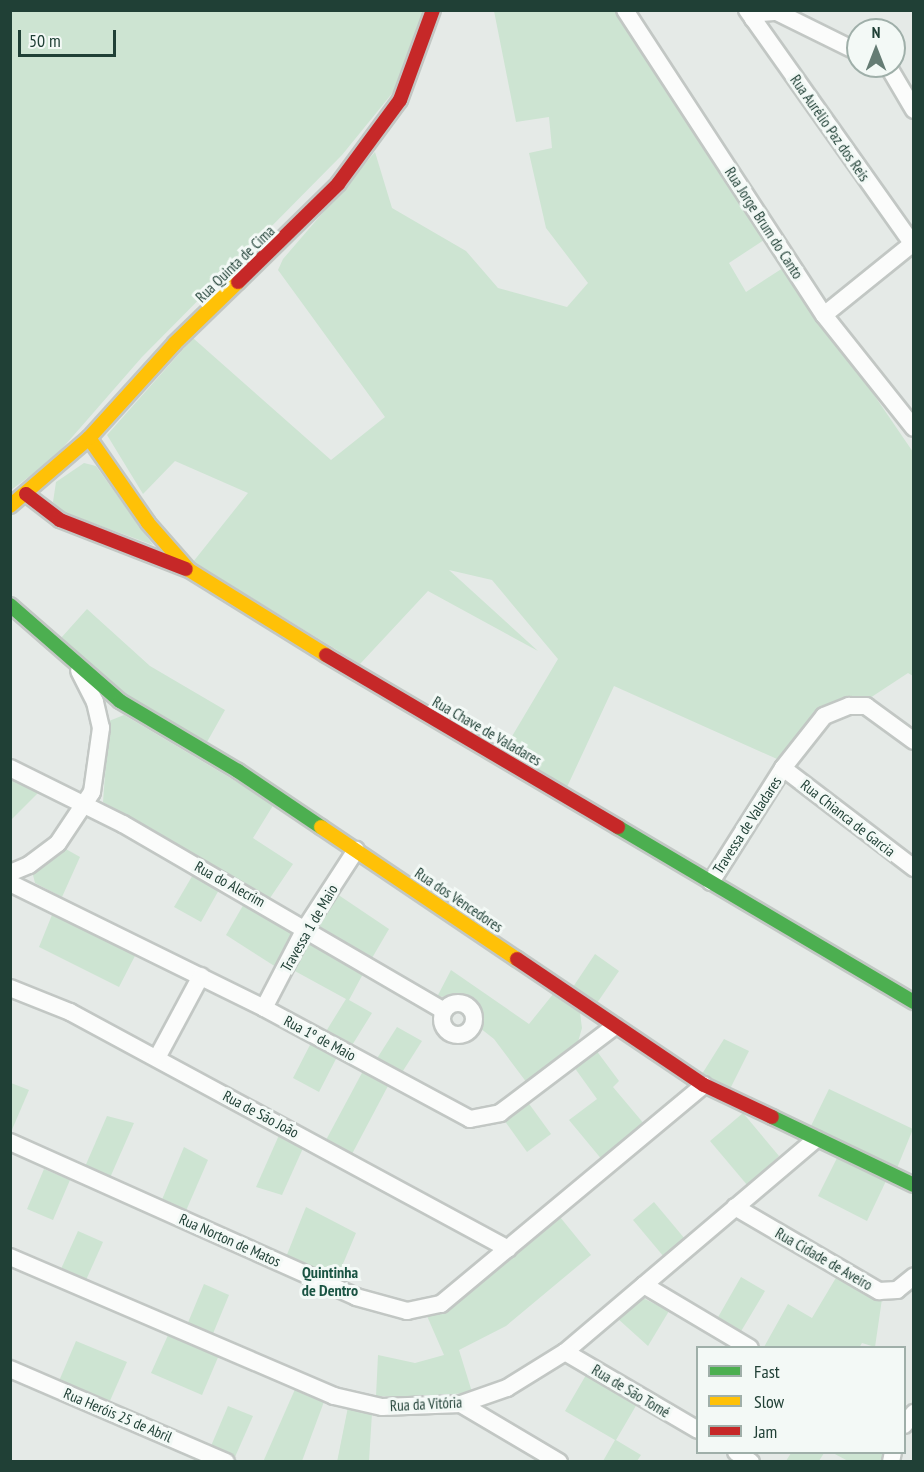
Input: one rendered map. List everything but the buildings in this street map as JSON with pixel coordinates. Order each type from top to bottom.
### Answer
[{"type":"street","name":"Rua Quinta de Cima","points":[[10,506],[88,438],[176,343],[338,184],[400,100],[433,10]]},
{"type":"street","name":"Rua Jorge Brum do Canto","points":[[625,10],[824,315],[914,428]]},
{"type":"street","points":[[750,15],[777,12],[846,46]]},
{"type":"street","name":"Rua Aurélio Paz dos Reis","points":[[750,15],[910,237]]},
{"type":"street","points":[[895,78],[914,110]]},
{"type":"street","points":[[824,315],[910,237]]},
{"type":"street","name":"Rua Chave de Valadares","points":[[88,438],[148,523],[189,570],[253,613],[914,1002]]},
{"type":"street","points":[[26,494],[60,520],[189,570]]},
{"type":"street","name":"Rua dos Vencedores","points":[[10,605],[103,688],[140,714],[238,771],[704,1085],[914,1185]]},
{"type":"street","points":[[66,654],[90,689],[101,728]]},
{"type":"street","name":"Travessa de Valadares","points":[[711,882],[783,768],[815,724],[824,716],[849,706],[866,706],[914,741]]},
{"type":"street","points":[[10,873],[29,865],[58,843],[87,804],[97,774],[103,716],[113,707],[126,707],[140,714]]},
{"type":"street","name":"Rua do Alecrim","points":[[10,768],[87,804],[306,927],[444,1011]]},
{"type":"street","name":"Rua Chianca de Garcia","points":[[783,768],[914,868]]},
{"type":"street","name":"Travessa 1 de Maio","points":[[264,1008],[306,927],[356,850]]},
{"type":"street","name":"Rua 1º de Maio","points":[[10,883],[264,1008],[470,1119],[500,1113],[615,1026]]},
{"type":"street","points":[[157,1058],[201,976]]},
{"type":"street","name":"Rua de São João","points":[[10,988],[70,1012],[508,1250]]},
{"type":"street","name":"Rua Norton de Matos","points":[[10,1142],[356,1297],[407,1311],[441,1304],[704,1085]]},
{"type":"street","name":"Rua da Vitória","points":[[10,1257],[334,1396],[382,1407],[461,1404],[507,1388],[565,1352],[816,1139]]},
{"type":"street","name":"Rua Cidade de Aveiro","points":[[735,1207],[872,1288],[897,1290],[914,1276]]},
{"type":"street","points":[[644,1286],[748,1346]]},
{"type":"street","name":"Rua de São Tomé","points":[[565,1352],[696,1429]]},
{"type":"street","name":"Rua Heróis 25 de Abril","points":[[10,1369],[226,1461]]},
{"type":"street","points":[[487,1419],[507,1388]]},
{"type":"street","points":[[461,1404],[559,1461]]},
{"type":"green space","points":[[11,11],[426,11],[403,80],[342,155],[142,357],[53,459],[11,490]]},
{"type":"green space","points":[[494,11],[618,11],[767,238],[729,263],[746,292],[786,266],[913,452],[913,676],[908,673],[870,698],[816,713],[777,759],[614,686],[567,787],[505,748],[558,659],[492,580],[449,570],[538,651],[428,591],[360,664],[193,562],[248,493],[175,461],[143,494],[107,435],[193,338],[331,460],[385,417],[278,270],[283,259],[375,152],[392,208],[466,251],[498,288],[567,307],[588,283],[546,228],[529,153],[552,148],[549,117],[516,122]]},
{"type":"green space","points":[[84,463],[96,466],[153,545],[63,512],[53,502],[56,482]]},
{"type":"green space","points":[[87,609],[150,666],[225,710],[207,742],[137,703],[61,638]]},
{"type":"green space","points":[[124,715],[274,804],[253,838],[293,864],[270,898],[103,802],[109,721]]},
{"type":"green space","points":[[10,778],[40,791],[11,820],[10,820]]},
{"type":"green space","points":[[64,848],[80,857],[62,897],[35,883],[33,875]]},
{"type":"green space","points":[[194,873],[220,888],[201,922],[174,907]]},
{"type":"green space","points":[[337,894],[389,929],[372,958],[317,925]]},
{"type":"green space","points":[[245,902],[295,931],[276,967],[226,935]]},
{"type":"green space","points":[[54,910],[137,952],[119,987],[39,947]]},
{"type":"green space","points":[[314,941],[364,972],[349,1000],[372,1013],[351,1047],[325,1033],[346,999],[293,970],[307,944]]},
{"type":"green space","points":[[595,954],[619,971],[597,1003],[573,987]]},
{"type":"green space","points":[[451,970],[529,1024],[554,993],[580,1013],[582,1028],[578,1042],[527,1083],[494,1039],[480,1028],[481,1016],[475,1003],[461,996],[437,997]]},
{"type":"green space","points":[[397,1027],[422,1041],[401,1074],[376,1060]]},
{"type":"green space","points":[[724,1039],[749,1051],[730,1089],[702,1074]]},
{"type":"green space","points":[[311,1043],[337,1057],[319,1092],[293,1078]]},
{"type":"green space","points":[[596,1050],[619,1081],[613,1087],[645,1125],[603,1161],[569,1120],[597,1099],[574,1067]]},
{"type":"green space","points":[[363,1071],[389,1084],[352,1154],[326,1140]]},
{"type":"green space","points":[[11,1083],[29,1090],[11,1132]]},
{"type":"green space","points":[[829,1089],[913,1129],[897,1168],[810,1128]]},
{"type":"green space","points":[[527,1101],[551,1134],[527,1152],[504,1120]]},
{"type":"green space","points":[[743,1113],[779,1156],[748,1186],[710,1141]]},
{"type":"green space","points":[[107,1116],[134,1123],[109,1180],[84,1169]]},
{"type":"green space","points":[[280,1133],[304,1146],[282,1195],[256,1187]]},
{"type":"green space","points":[[184,1147],[208,1160],[185,1213],[161,1202]]},
{"type":"green space","points":[[837,1158],[886,1181],[867,1221],[818,1196]]},
{"type":"green space","points":[[44,1169],[70,1180],[53,1220],[27,1209]]},
{"type":"green space","points":[[654,1202],[685,1239],[664,1257],[633,1220]]},
{"type":"green space","points":[[306,1207],[356,1233],[337,1278],[286,1257]]},
{"type":"green space","points":[[560,1217],[591,1255],[506,1326],[459,1350],[472,1392],[420,1398],[376,1396],[378,1355],[415,1363],[444,1355],[427,1316],[454,1306]]},
{"type":"green space","points":[[78,1231],[103,1242],[86,1280],[61,1269]]},
{"type":"green space","points":[[837,1276],[882,1299],[875,1346],[862,1343],[860,1346],[765,1346],[788,1304],[812,1318]]},
{"type":"green space","points":[[741,1277],[765,1291],[740,1333],[717,1319]]},
{"type":"green space","points":[[204,1284],[229,1295],[212,1336],[187,1325]]},
{"type":"green space","points":[[643,1298],[669,1311],[648,1346],[617,1318]]},
{"type":"green space","points":[[169,1333],[219,1355],[202,1395],[151,1373]]},
{"type":"green space","points":[[76,1341],[127,1362],[109,1403],[59,1381]]},
{"type":"green space","points":[[586,1375],[637,1404],[616,1440],[641,1455],[637,1461],[603,1461],[615,1440],[565,1411]]},
{"type":"green space","points":[[296,1387],[325,1399],[302,1461],[263,1462]]},
{"type":"green space","points":[[228,1406],[253,1416],[235,1457],[211,1446]]},
{"type":"green space","points":[[348,1407],[372,1413],[369,1461],[337,1462]]},
{"type":"green space","points":[[790,1454],[823,1454],[819,1461],[786,1461]]},
{"type":"green space","points":[[835,1454],[885,1454],[883,1462],[848,1461]]},
{"type":"traffic: fast","points":[[10,605],[120,701],[238,771],[321,827]]},
{"type":"traffic: fast","points":[[618,827],[914,1002]]},
{"type":"traffic: fast","points":[[772,1117],[914,1185]]},
{"type":"traffic: slow","points":[[10,506],[89,438],[175,343],[238,282]]},
{"type":"traffic: slow","points":[[89,438],[148,523],[189,570],[326,655]]},
{"type":"traffic: slow","points":[[321,827],[517,959]]},
{"type":"traffic: jam","points":[[238,282],[338,184],[400,100],[433,10]]},
{"type":"traffic: jam","points":[[26,494],[60,520],[186,569]]},
{"type":"traffic: jam","points":[[326,655],[618,827]]},
{"type":"traffic: jam","points":[[517,959],[704,1085],[772,1117]]},
{"type":"district","name":"Quintinha de Dentro","points":[[330,1281]]}]
